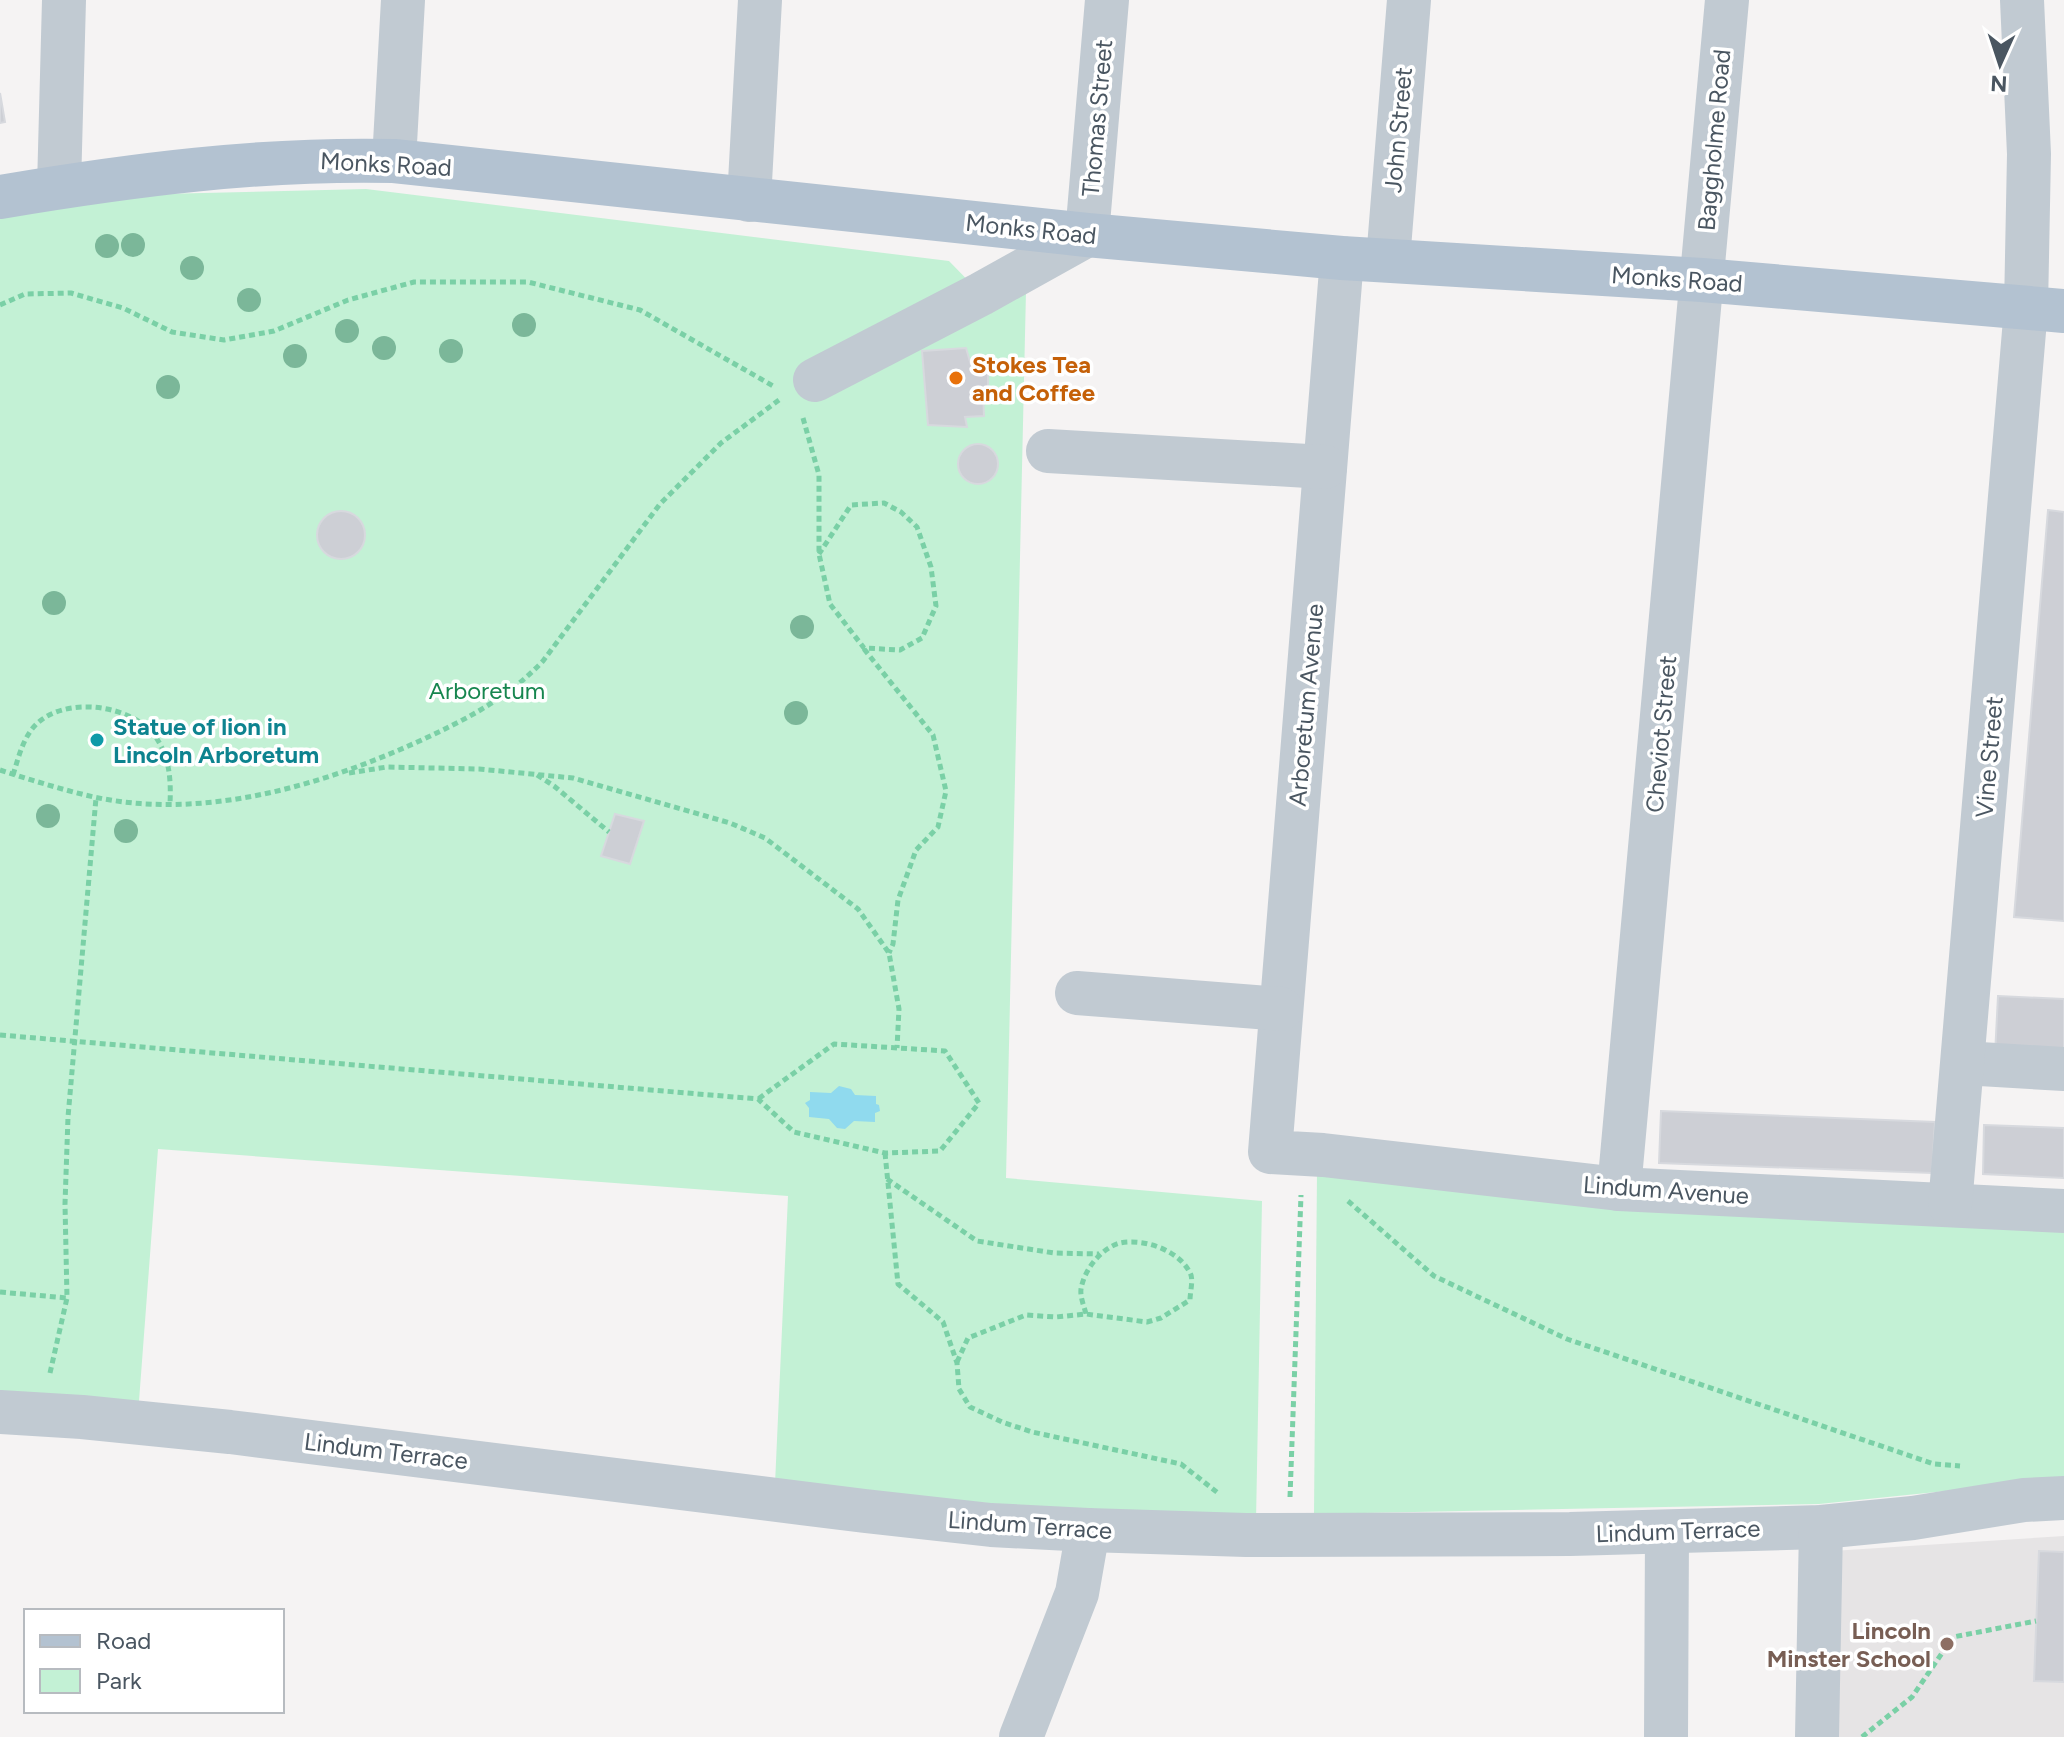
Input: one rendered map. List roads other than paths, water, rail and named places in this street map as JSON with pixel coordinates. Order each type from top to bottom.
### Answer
[{"type":"main road","name":"Monks Road","points":[[0,197],[228,165],[330,159],[394,161],[1087,235],[1342,258],[1702,280],[2045,310]]},
{"type":"street","points":[[59,187],[64,0]]},
{"type":"street","points":[[394,161],[403,0]]},
{"type":"street","points":[[749,200],[760,0]]},
{"type":"street","name":"Thomas Street","points":[[1087,235],[1107,0]]},
{"type":"street","name":"John Street","points":[[1388,260],[1409,0]]},
{"type":"street","name":"Baggholme Road","points":[[1702,280],[1727,0]]},
{"type":"street","name":"Vine Street","points":[[1950,1205],[2045,310],[2029,154],[2022,0]]},
{"type":"street","points":[[801,388],[1087,235]]},
{"type":"street","name":"Arboretum Avenue","points":[[1298,1154],[1281,1009],[1342,258]]},
{"type":"street","name":"Cheviot Street","points":[[1619,1189],[1702,280]]},
{"type":"street","points":[[1048,451],[1325,467]]},
{"type":"street","points":[[1077,993],[1281,1009]]},
{"type":"street","points":[[1963,1063],[2064,1069]]},
{"type":"street","name":"Lindum Avenue","points":[[1298,1154],[1619,1189],[2064,1211]]},
{"type":"street","name":"Lindum Terrace","points":[[0,1412],[230,1432],[991,1525],[1088,1530],[1289,1535],[1667,1532],[1821,1527],[1913,1518],[2024,1500],[2064,1498]]},
{"type":"street","points":[[1817,1737],[1821,1527]]},
{"type":"street","points":[[1021,1737],[1077,1593],[1088,1530]]},
{"type":"street","points":[[1666,1737],[1667,1532]]},
{"type":"water","points":[[839,1086],[851,1089],[855,1095],[876,1096],[880,1111],[875,1113],[875,1122],[854,1121],[845,1129],[837,1128],[829,1119],[809,1117],[809,1108],[805,1103],[810,1100],[810,1092],[831,1093]]},
{"type":"place","name":"Stokes Tea and Coffee","points":[[956,378]]},
{"type":"place","name":"Statue of lion in Lincoln Arboretum","points":[[97,740]]},
{"type":"place","name":"Lincoln Minster School","points":[[1947,1644]]},
{"type":"park label","name":"Arboretum","points":[[487,690]]}]
